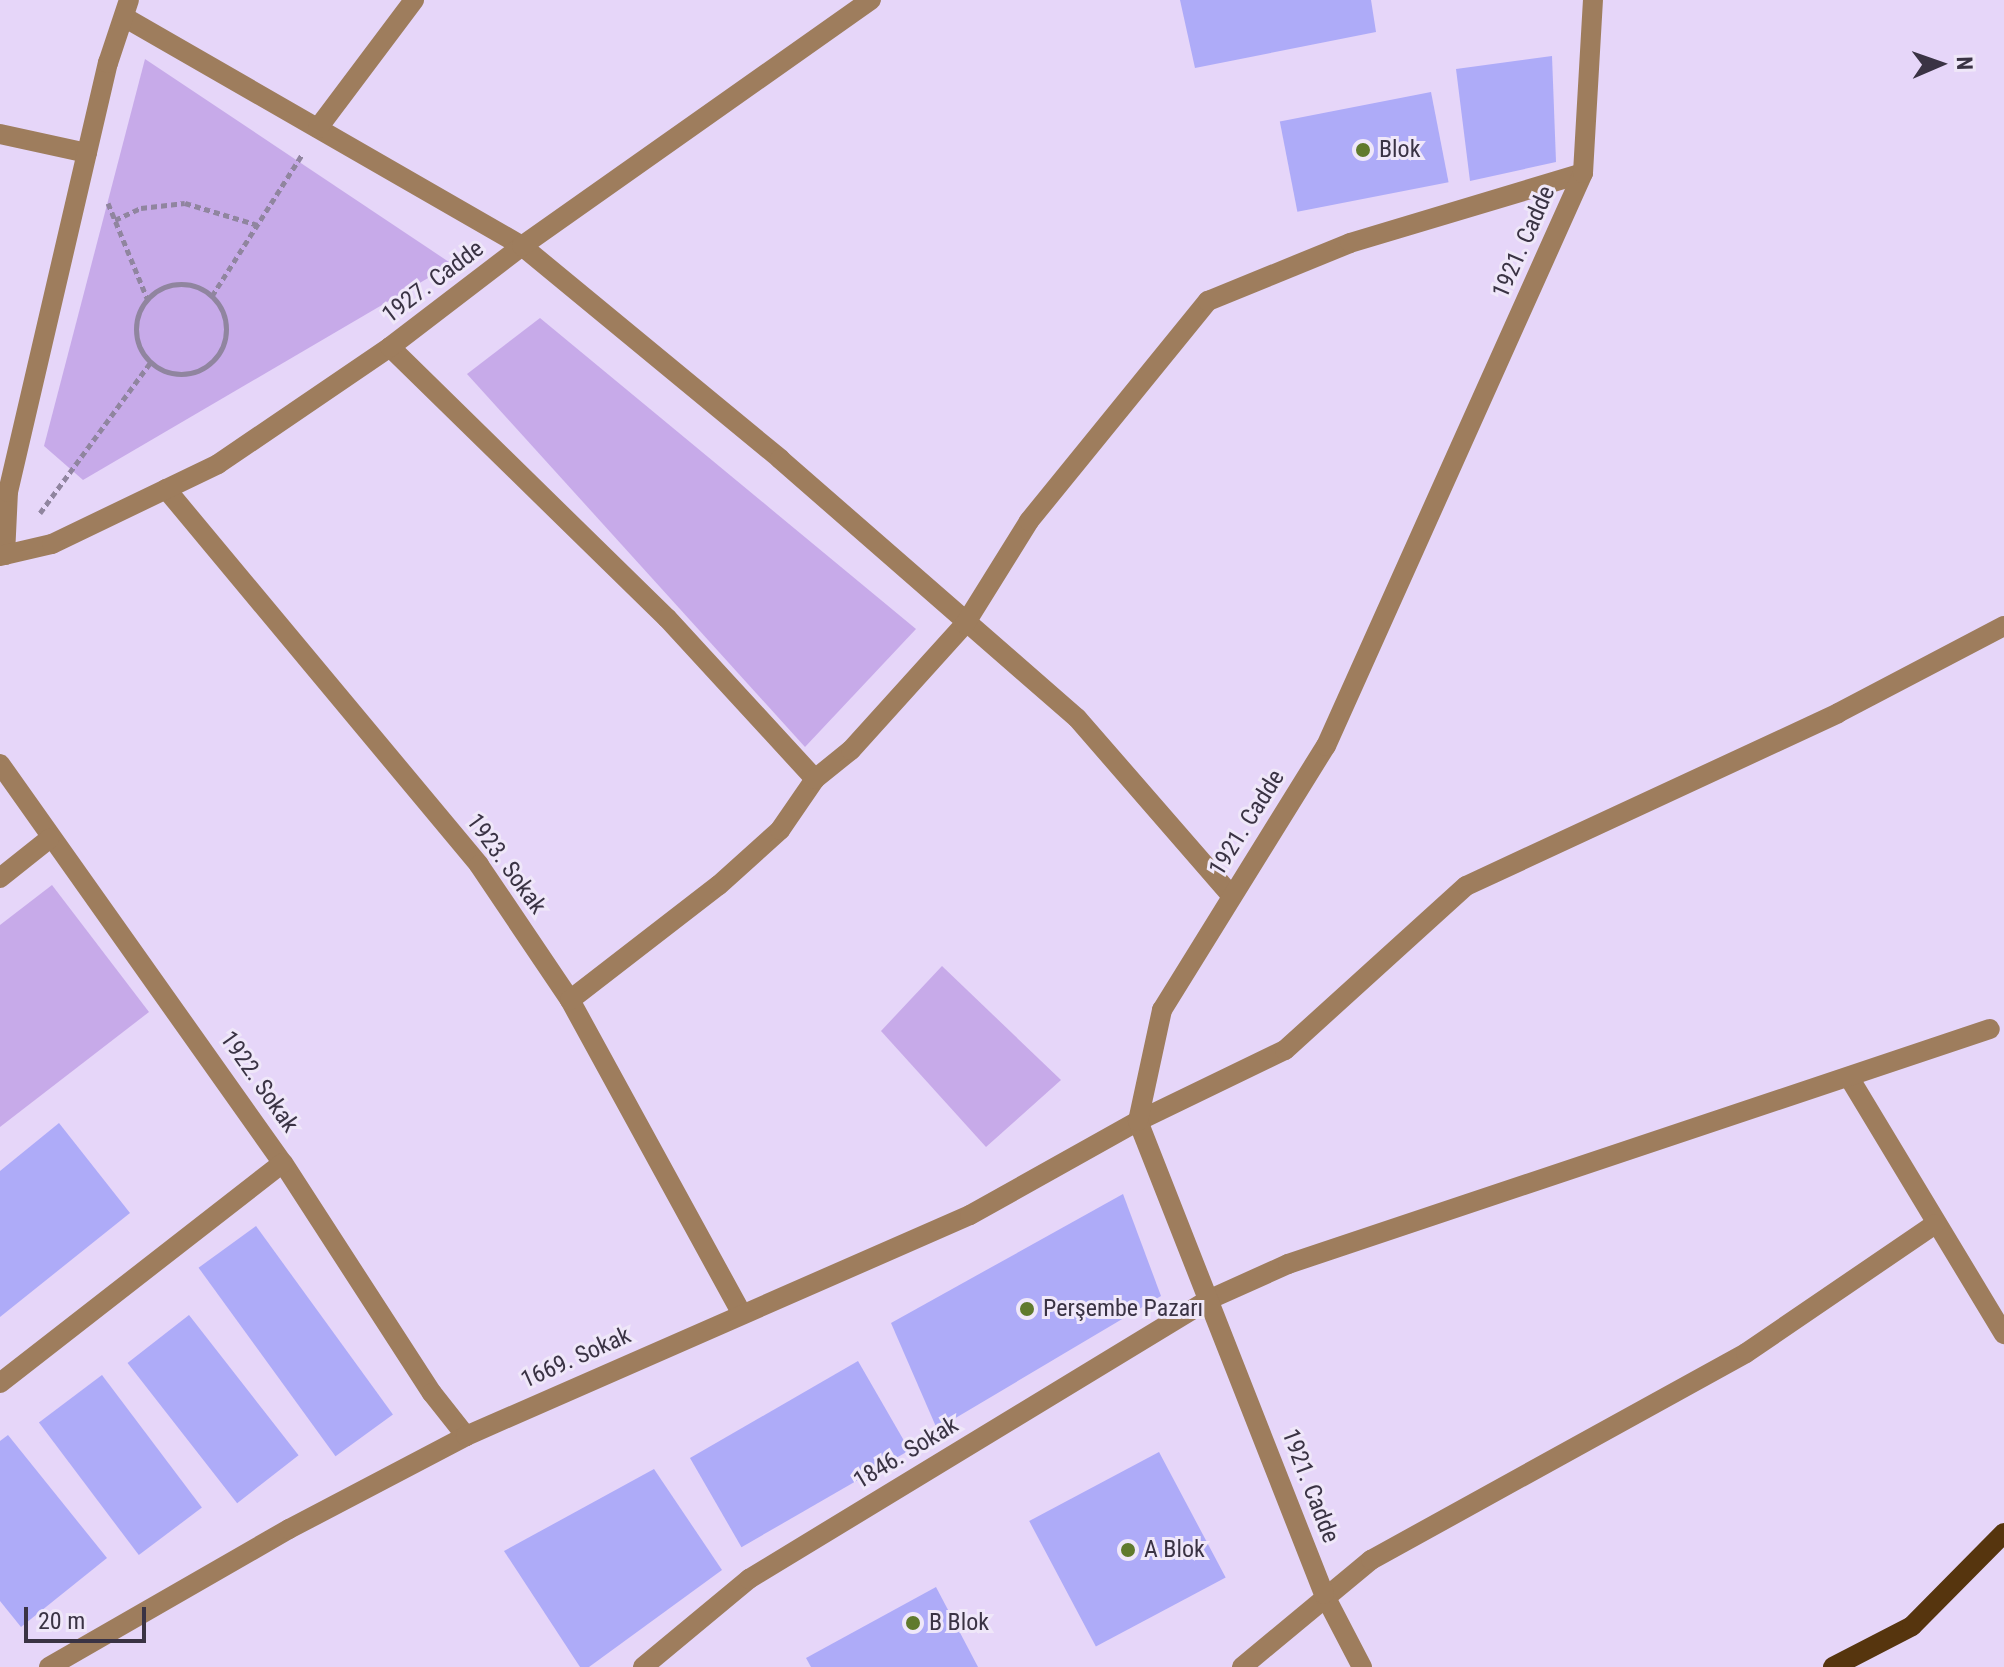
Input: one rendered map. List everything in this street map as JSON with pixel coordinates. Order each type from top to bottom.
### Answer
[{"type":"main road","points":[[1833,1667],[1912,1626],[2004,1533]]},
{"type":"street","points":[[318,128],[414,0]]},
{"type":"street","name":"1927. Cadde","points":[[2,556],[52,544],[218,464],[390,347],[522,246],[871,0]]},
{"type":"street","name":"1921. Cadde","points":[[1362,1667],[1324,1594],[1138,1121],[1162,1010],[1326,746],[1583,173],[1593,0]]},
{"type":"street","points":[[2,556],[8,492],[87,153],[126,9],[318,128],[522,246],[780,459],[965,624],[1077,718],[1232,896]]},
{"type":"street","points":[[0,134],[87,153]]},
{"type":"street","points":[[570,1000],[729,876],[780,830],[815,779],[851,750],[965,624],[1029,521],[1208,301],[1350,243],[1583,173]]},
{"type":"street","points":[[390,347],[667,618],[815,779]]},
{"type":"street","name":"1923. Sokak","points":[[166,489],[479,865],[570,1000],[742,1314]]},
{"type":"street","name":"1669. Sokak","points":[[49,1667],[289,1529],[466,1436],[970,1215],[1138,1121],[1285,1050],[1466,886],[1838,713],[2004,626]]},
{"type":"street","name":"1922. Sokak","points":[[0,764],[49,839],[283,1163],[466,1436]]},
{"type":"street","points":[[0,878],[49,839]]},
{"type":"street","name":"1846. Sokak","points":[[643,1667],[749,1579],[1208,1300],[1288,1264],[1509,1188],[1850,1079],[1990,1029]]},
{"type":"street","points":[[1850,1079],[2004,1334]]},
{"type":"street","points":[[0,1383],[283,1163]]},
{"type":"street","points":[[1242,1667],[1324,1594],[1371,1560],[1746,1353],[1935,1224]]},
{"type":"path","points":[[212,296],[318,128]]},
{"type":"path","points":[[87,153],[147,298]]},
{"type":"path","points":[[115,220],[141,208],[185,203],[258,225]]},
{"type":"path","points":[[173,284],[187,284],[212,296],[226,324],[225,340],[208,366],[178,375],[150,363],[136,339],[136,324],[147,298],[173,284]]},
{"type":"path","points":[[2,556],[150,363]]},
{"type":"shaded area","points":[[145,59],[452,264],[83,480],[44,446]]},
{"type":"shaded area","points":[[540,318],[916,629],[805,747],[467,374]]},
{"type":"shaded area","points":[[52,885],[149,1012],[0,1127],[0,925]]},
{"type":"shaded area","points":[[942,966],[1061,1080],[986,1147],[881,1031]]},
{"type":"building","points":[[1180,0],[1371,0],[1376,32],[1195,68]]},
{"type":"building","name":"Blok","points":[[1552,56],[1556,162],[1470,181],[1456,69]]},
{"type":"building","name":"Blok","points":[[1431,92],[1449,182],[1297,212],[1280,121]]},
{"type":"building","points":[[59,1123],[130,1213],[0,1317],[0,1171]]},
{"type":"building","name":"Perşembe Pazarı","points":[[1123,1194],[1161,1296],[937,1429],[891,1323]]},
{"type":"building","points":[[256,1226],[393,1415],[336,1456],[199,1268]]},
{"type":"building","points":[[189,1315],[299,1455],[237,1503],[128,1363]]},
{"type":"building","points":[[858,1361],[910,1450],[741,1547],[690,1458]]},
{"type":"building","points":[[102,1375],[202,1508],[139,1555],[39,1423]]},
{"type":"building","points":[[8,1435],[107,1558],[21,1627],[0,1601],[0,1441]]},
{"type":"building","name":"A Blok","points":[[1159,1452],[1226,1577],[1096,1646],[1029,1521]]},
{"type":"building","points":[[654,1469],[722,1570],[589,1667],[580,1667],[504,1551]]},
{"type":"building","name":"B Blok","points":[[936,1587],[978,1667],[811,1667],[806,1658]]},
{"type":"place","name":"Blok","points":[[1363,150]]},
{"type":"place","name":"Perşembe Pazarı","points":[[1027,1309]]},
{"type":"place","name":"A Blok","points":[[1128,1550]]},
{"type":"place","name":"B Blok","points":[[913,1623]]}]
